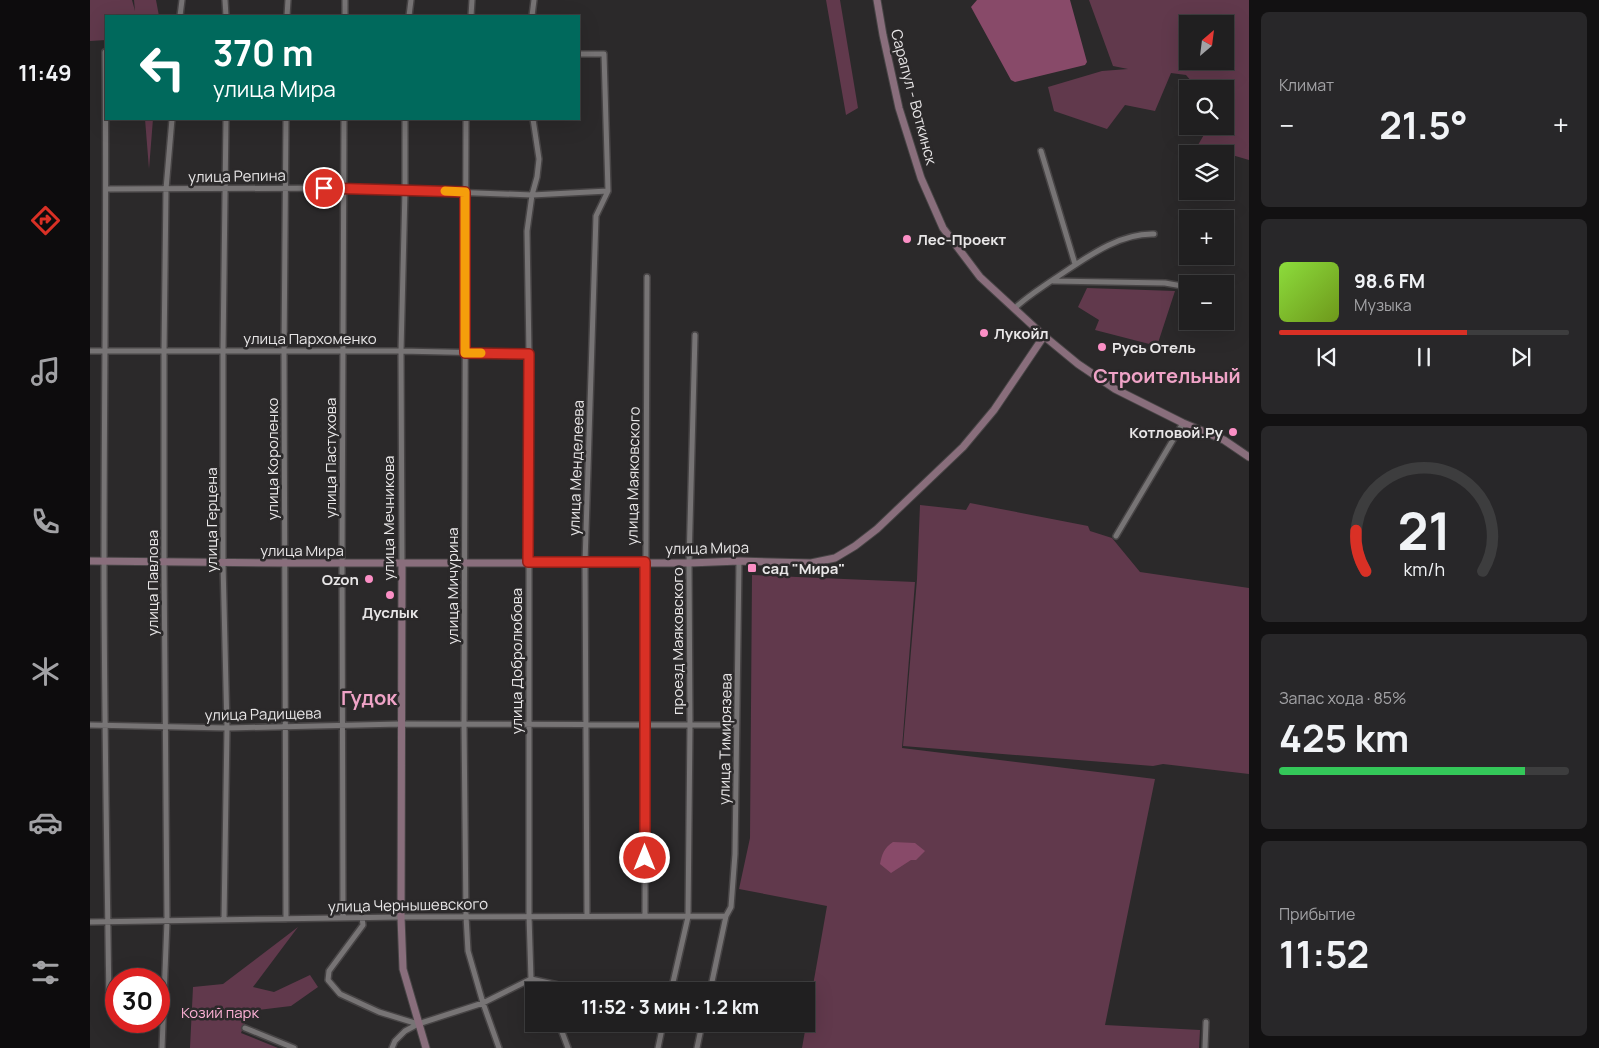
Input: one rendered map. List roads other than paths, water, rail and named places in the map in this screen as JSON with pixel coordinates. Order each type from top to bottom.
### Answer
[{"type":"main road","name":"Сарапул - Воткинск","points":[[877,0],[899,108],[921,178],[943,228],[980,277],[1044,336],[1078,364],[1115,389],[1183,423],[1224,440],[1249,456]]},
{"type":"main road","name":"улица Мира","points":[[90,561],[284,564],[739,561],[810,563],[835,558],[877,530],[963,447],[994,410],[1044,336]]},
{"type":"main road","name":"улица Мечникова","points":[[402,564],[400,724],[403,969],[426,1048]]},
{"type":"street","points":[[180,15],[182,0]]},
{"type":"street","points":[[225,0],[226,15]]},
{"type":"street","points":[[287,15],[288,0]]},
{"type":"street","points":[[345,0],[345,15]]},
{"type":"street","points":[[409,15],[411,0]]},
{"type":"street","points":[[471,15],[472,0]]},
{"type":"street","points":[[532,15],[534,0]]},
{"type":"street","name":"улица Менделеева","points":[[580,54],[604,54],[608,191],[596,216],[585,563],[587,915]]},
{"type":"street","points":[[106,120],[104,725],[109,968]]},
{"type":"street","name":"улица Павлова","points":[[162,1048],[167,921],[164,352],[166,189],[172,120]]},
{"type":"street","name":"улица Герцена","points":[[224,920],[226,728],[223,563],[223,351],[226,120]]},
{"type":"street","name":"улица Короленко","points":[[286,120],[284,352],[286,919]]},
{"type":"street","name":"улица Пастухова","points":[[343,918],[344,120]]},
{"type":"street","name":"улица Мечникова","points":[[402,564],[401,350],[406,190],[405,120]]},
{"type":"street","name":"улица Мичурина","points":[[466,120],[464,724],[466,916],[468,952],[499,1048]]},
{"type":"street","name":"улица Добролюбова","points":[[531,979],[529,916],[529,354],[527,231],[532,195],[538,177],[539,158],[533,120]]},
{"type":"street","points":[[1041,151],[1074,264]]},
{"type":"street","name":"улица Репина","points":[[107,189],[286,187],[532,195],[608,191]]},
{"type":"street","points":[[1014,309],[1023,300],[1074,264],[1124,238],[1142,233],[1154,234]]},
{"type":"street","name":"улица Маяковского","points":[[645,916],[647,276]]},
{"type":"street","points":[[1052,281],[1164,283],[1179,286]]},
{"type":"street","name":"проезд Маяковского","points":[[688,917],[690,725],[688,562],[696,336]]},
{"type":"street","name":"улица Пархоменко","points":[[90,351],[284,352],[401,350],[529,354]]},
{"type":"street","points":[[1116,536],[1183,423]]},
{"type":"street","name":"улица Тимирязева","points":[[712,982],[726,916],[730,907],[735,854],[739,561]]},
{"type":"street","name":"улица Радищева","points":[[90,725],[226,728],[400,724],[736,725]]},
{"type":"street","name":"улица Чернышевского","points":[[90,922],[466,916],[726,916]]},
{"type":"street","points":[[362,917],[363,926],[329,971],[328,980],[340,994],[379,1012],[418,1024]]},
{"type":"street","points":[[673,982],[688,917]]},
{"type":"street","points":[[531,979],[534,982]]},
{"type":"street","points":[[392,1048],[395,1041],[405,1031],[418,1024],[483,1003],[531,979],[544,982]]},
{"type":"street","points":[[1205,1048],[1206,1022]]},
{"type":"street","points":[[245,1028],[294,1048]]},
{"type":"street","points":[[562,1032],[568,1048]]},
{"type":"street","points":[[658,1048],[661,1032]]},
{"type":"street","points":[[697,1048],[700,1032]]},
{"type":"place","name":"Лес-Проект","points":[[907,239]]},
{"type":"place","name":"Лукойл","points":[[984,333]]},
{"type":"place","name":"Русь Отель","points":[[1102,347]]},
{"type":"place","name":"Котловой.Ру","points":[[1233,432]]},
{"type":"place","name":"сад \"Мира\"","points":[[752,568]]},
{"type":"place","name":"Ozon","points":[[369,579]]},
{"type":"place","name":"Дуслык","points":[[390,595]]},
{"type":"district","name":"Строительный","points":[[1167,375]]},
{"type":"district","name":"Гудок","points":[[369,697]]},
{"type":"park label","name":"Козий парк","points":[[220,1012]]}]
